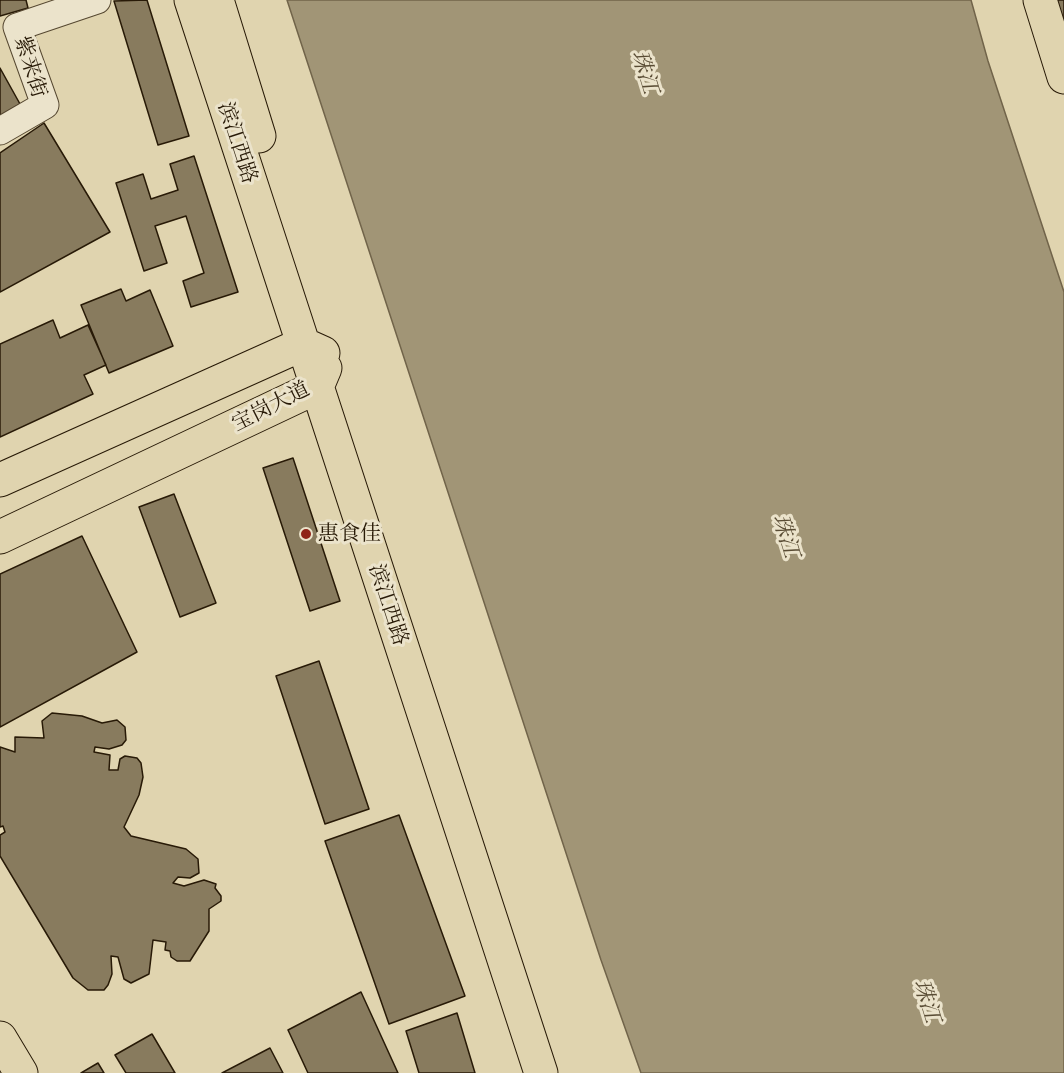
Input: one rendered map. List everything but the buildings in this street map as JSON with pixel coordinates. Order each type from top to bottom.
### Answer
[{"type":"main road","name":"滨江西路","points":[[191,0],[317,350],[565,1073]]},
{"type":"main road","name":"滨江西路","points":[[217,0],[317,350]]},
{"type":"main road","points":[[1040,0],[1064,77]]},
{"type":"main road","name":"宝岗大道","points":[[0,480],[317,350],[317,387],[0,537]]},
{"type":"main road","name":"滨江西路","points":[[317,387],[541,1073]]},
{"type":"main road","points":[[0,1038],[21,1073]]},
{"type":"lane","name":"紫来街","points":[[0,131],[45,105],[17,27],[97,0]]},
{"type":"water","name":"珠江","points":[[287,0],[971,0],[988,61],[1064,292],[1064,1073],[641,1073],[601,960]]},
{"type":"place","name":"惠食佳","points":[[306,534]]}]
